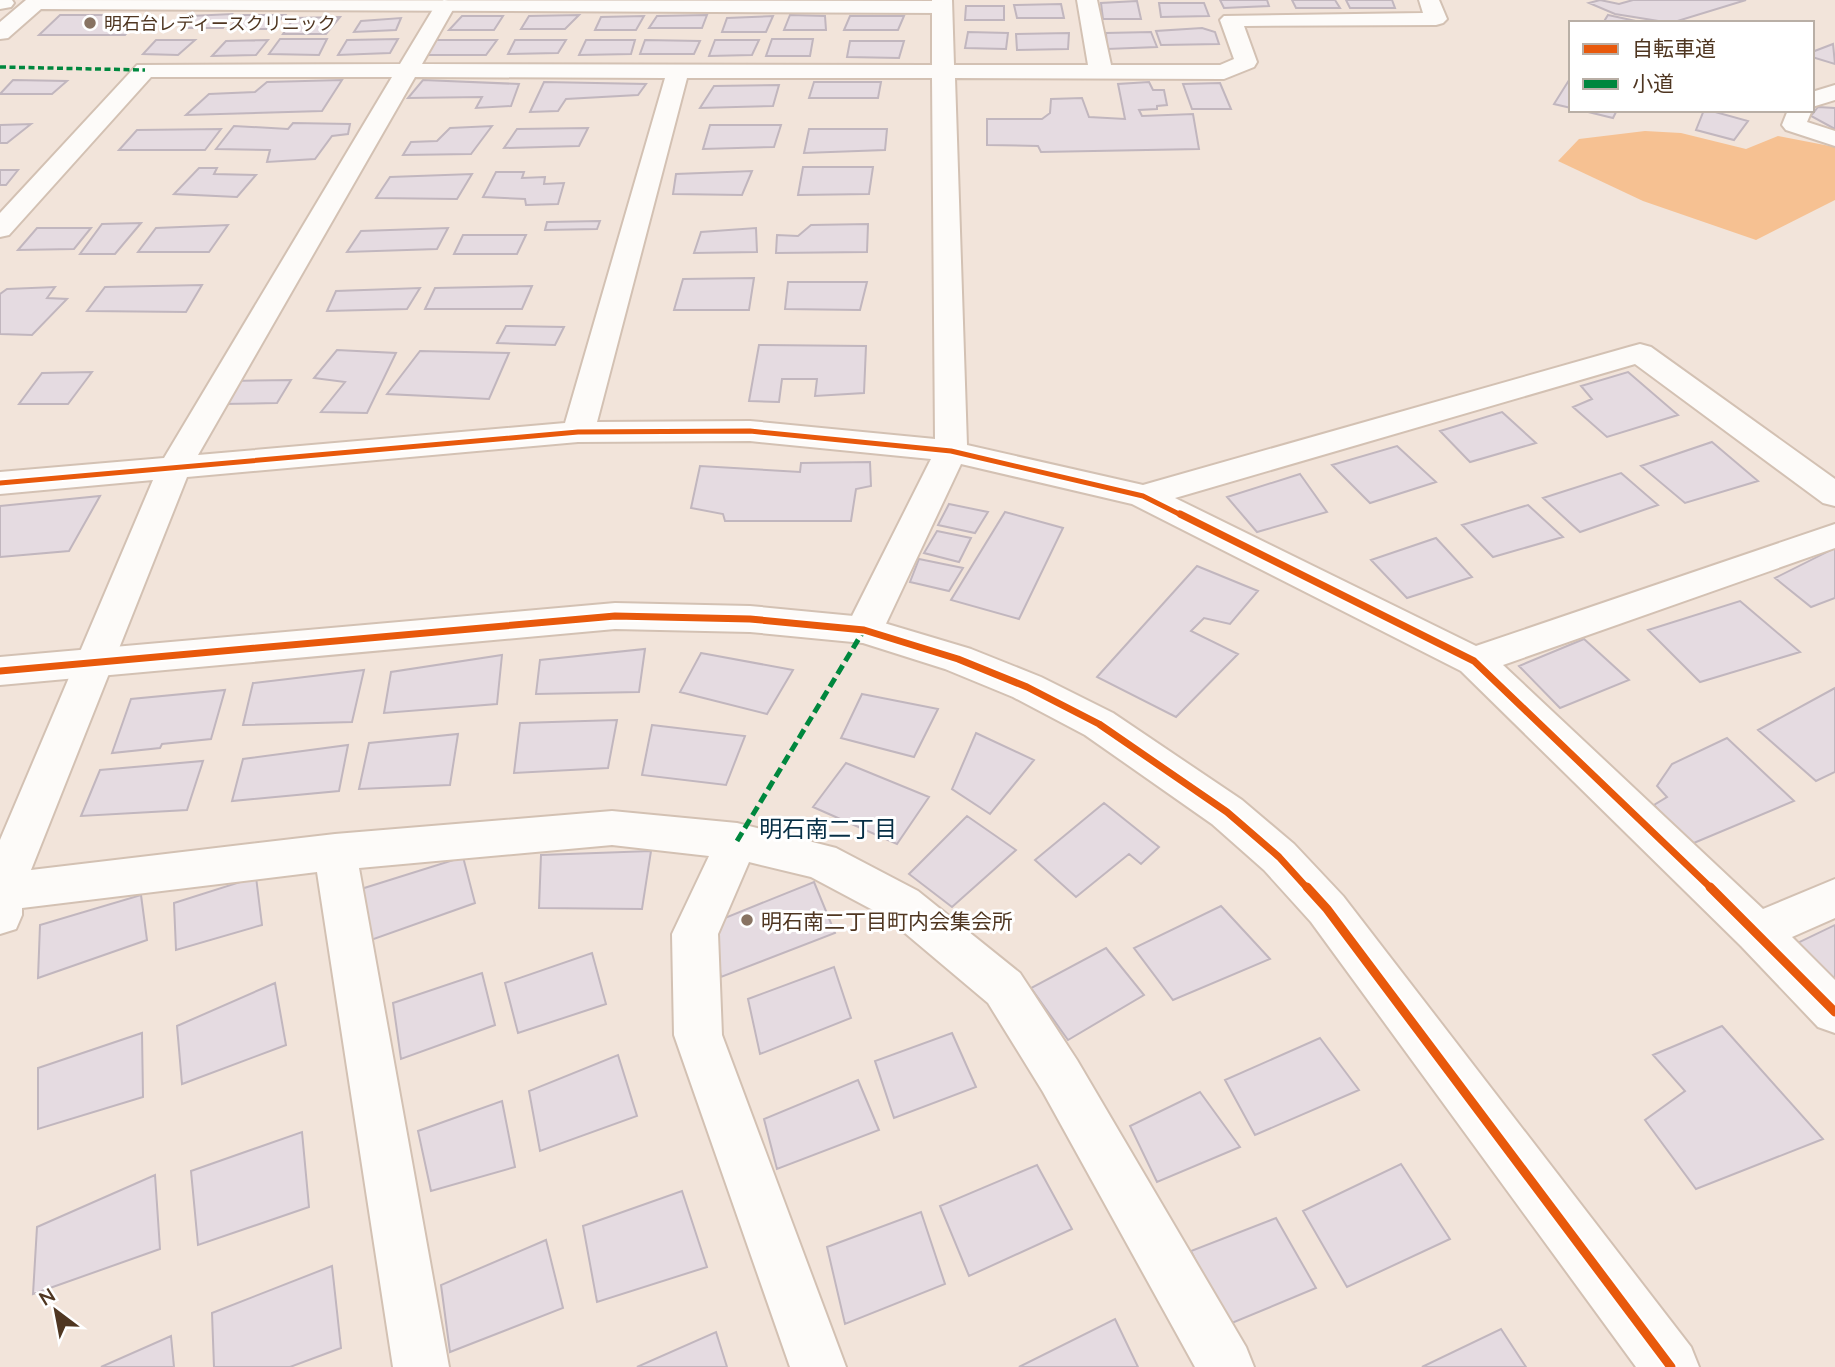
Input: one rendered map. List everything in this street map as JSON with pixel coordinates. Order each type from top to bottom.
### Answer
[{"type":"street","points":[[1087,0],[1101,72]]},
{"type":"street","points":[[0,229],[145,70],[1224,72],[1246,62],[1231,20],[1436,19],[1429,0]]},
{"type":"street","points":[[0,33],[37,2],[445,6],[942,4],[951,451],[864,630]]},
{"type":"street","points":[[0,919],[0,892],[174,468],[445,6]]},
{"type":"street","points":[[578,432],[678,71]]},
{"type":"street","points":[[1814,99],[1835,92]]},
{"type":"street","points":[[1799,112],[1794,125],[1835,139]]},
{"type":"street","points":[[1143,496],[1640,353],[1835,495]]},
{"type":"street","points":[[0,483],[578,432],[750,431],[951,451],[1143,496],[1474,661],[1757,932],[1835,1012]]},
{"type":"street","points":[[1474,661],[1835,536]]},
{"type":"street","points":[[0,671],[615,616],[750,619],[864,630],[969,663],[1027,687],[1099,724],[1227,812],[1279,857],[1326,909],[1671,1367]]},
{"type":"street","points":[[0,892],[335,852],[612,828],[737,841],[821,861],[902,904],[1004,988],[1060,1076],[1226,1367]]},
{"type":"street","points":[[737,841],[695,934],[698,1035],[818,1367]]},
{"type":"street","points":[[335,852],[421,1367]]},
{"type":"street","points":[[1757,932],[1835,898]]},
{"type":"shaded area","points":[[1645,131],[1681,133],[1746,149],[1778,136],[1835,147],[1835,200],[1756,240],[1643,201],[1558,161],[1579,139]]},
{"type":"building","points":[[1220,0],[1267,0],[1269,6],[1224,8]]},
{"type":"building","points":[[1292,0],[1335,0],[1340,8],[1296,8]]},
{"type":"building","points":[[1346,0],[1392,0],[1395,8],[1350,8]]},
{"type":"building","points":[[1600,0],[1619,4],[1633,0],[1746,0],[1678,21],[1659,21],[1615,14],[1589,3]]},
{"type":"building","points":[[1137,1],[1141,19],[1103,19],[1101,3]]},
{"type":"building","points":[[1159,3],[1204,3],[1209,16],[1161,17]]},
{"type":"building","points":[[1061,4],[1064,18],[1017,18],[1014,5]]},
{"type":"building","points":[[966,6],[1004,6],[1004,20],[965,20]]},
{"type":"building","points":[[232,14],[223,28],[181,28],[190,16]]},
{"type":"building","name":"明石台レディースクリニック","points":[[60,15],[135,15],[120,30],[129,30],[125,35],[39,35]]},
{"type":"building","points":[[241,15],[285,15],[271,29],[228,29]]},
{"type":"building","points":[[579,15],[565,29],[521,29],[529,16]]},
{"type":"building","points":[[707,15],[702,28],[649,28],[657,16]]},
{"type":"building","points":[[790,15],[825,16],[826,30],[784,30]]},
{"type":"building","points":[[1608,15],[1636,21],[1604,21]]},
{"type":"building","points":[[462,16],[503,16],[494,30],[449,30]]},
{"type":"building","points":[[644,16],[636,30],[595,30],[601,17]]},
{"type":"building","points":[[773,16],[766,32],[722,32],[727,18]]},
{"type":"building","points":[[850,16],[904,16],[898,30],[844,30]]},
{"type":"building","points":[[340,17],[326,34],[283,34],[294,18]]},
{"type":"building","points":[[401,18],[396,30],[354,32],[361,21]]},
{"type":"building","points":[[1202,28],[1215,32],[1219,44],[1161,45],[1156,31]]},
{"type":"building","points":[[968,32],[1008,33],[1006,49],[965,48]]},
{"type":"building","points":[[1151,32],[1157,47],[1107,49],[1106,33]]},
{"type":"building","points":[[1069,33],[1068,49],[1017,50],[1016,34]]},
{"type":"building","points":[[280,39],[327,39],[319,55],[269,54]]},
{"type":"building","points":[[398,39],[390,53],[338,55],[347,40]]},
{"type":"building","points":[[772,39],[813,39],[810,56],[766,56]]},
{"type":"building","points":[[156,40],[195,40],[178,55],[143,54]]},
{"type":"building","points":[[268,40],[256,55],[212,56],[226,41]]},
{"type":"building","points":[[436,40],[497,40],[486,55],[426,55]]},
{"type":"building","points":[[515,40],[566,40],[558,53],[508,54]]},
{"type":"building","points":[[586,40],[635,40],[631,54],[579,55]]},
{"type":"building","points":[[645,40],[700,41],[694,54],[640,54]]},
{"type":"building","points":[[715,40],[759,40],[752,55],[709,56]]},
{"type":"building","points":[[850,41],[904,41],[899,58],[847,57]]},
{"type":"building","points":[[1833,44],[1835,64],[1814,58],[1814,51]]},
{"type":"building","points":[[13,80],[67,81],[52,94],[0,94]]},
{"type":"building","points":[[342,80],[322,111],[186,115],[209,94],[255,92],[267,82]]},
{"type":"building","points":[[423,80],[519,84],[511,106],[476,108],[482,97],[408,98]]},
{"type":"building","points":[[1569,80],[1569,108],[1554,104]]},
{"type":"building","points":[[544,82],[646,84],[638,95],[566,99],[558,111],[530,112]]},
{"type":"building","points":[[814,82],[881,82],[878,98],[809,98]]},
{"type":"building","points":[[1149,82],[1153,90],[1164,90],[1167,105],[1157,106],[1157,109],[1139,110],[1142,116],[1193,114],[1199,149],[1041,152],[1038,146],[987,145],[987,119],[1042,119],[1050,113],[1051,99],[1082,98],[1089,117],[1125,119],[1118,84]]},
{"type":"building","points":[[1220,83],[1231,109],[1192,109],[1183,84]]},
{"type":"building","points":[[779,85],[773,106],[700,108],[714,86]]},
{"type":"building","points":[[1818,107],[1835,108],[1835,129],[1811,116]]},
{"type":"building","points":[[1588,112],[1616,112],[1613,118]]},
{"type":"building","points":[[1703,112],[1715,112],[1748,121],[1734,140],[1696,130]]},
{"type":"building","points":[[293,123],[350,124],[348,134],[332,136],[315,159],[267,162],[270,150],[216,149],[234,126],[288,129]]},
{"type":"building","points":[[31,124],[7,143],[0,143],[0,125]]},
{"type":"building","points":[[710,125],[781,125],[774,147],[703,149]]},
{"type":"building","points":[[492,126],[471,154],[403,155],[411,142],[437,141],[450,128]]},
{"type":"building","points":[[588,128],[579,146],[504,148],[517,129]]},
{"type":"building","points":[[221,129],[205,150],[119,150],[137,130]]},
{"type":"building","points":[[809,129],[887,129],[885,150],[804,153]]},
{"type":"building","points":[[803,167],[873,167],[869,194],[798,195]]},
{"type":"building","points":[[199,168],[217,168],[214,174],[256,175],[237,197],[174,194]]},
{"type":"building","points":[[0,170],[18,170],[6,185],[0,185]]},
{"type":"building","points":[[752,171],[742,195],[673,194],[676,174]]},
{"type":"building","points":[[496,172],[524,172],[522,178],[545,177],[544,184],[564,183],[558,204],[526,205],[525,199],[483,197]]},
{"type":"building","points":[[472,174],[457,199],[376,198],[390,177]]},
{"type":"building","points":[[600,221],[597,229],[545,230],[547,222]]},
{"type":"building","points":[[141,223],[115,254],[80,254],[102,224]]},
{"type":"building","points":[[868,224],[867,252],[776,253],[777,235],[798,236],[811,225]]},
{"type":"building","points":[[228,225],[209,252],[138,252],[156,228]]},
{"type":"building","points":[[37,228],[91,228],[74,249],[18,250]]},
{"type":"building","points":[[448,228],[437,249],[347,252],[361,231]]},
{"type":"building","points":[[756,228],[757,252],[694,253],[701,232]]},
{"type":"building","points":[[463,235],[526,235],[517,254],[454,254]]},
{"type":"building","points":[[754,278],[749,310],[674,310],[683,279]]},
{"type":"building","points":[[788,282],[867,282],[860,310],[785,309]]},
{"type":"building","points":[[202,285],[186,312],[87,311],[105,287]]},
{"type":"building","points":[[532,286],[522,309],[425,309],[435,288]]},
{"type":"building","points":[[55,287],[47,298],[67,299],[32,335],[0,334],[0,294],[7,289]]},
{"type":"building","points":[[420,288],[407,309],[327,311],[336,291]]},
{"type":"building","points":[[506,326],[564,327],[555,345],[497,343]]},
{"type":"building","points":[[759,345],[866,346],[864,393],[815,396],[817,379],[782,379],[779,402],[749,401]]},
{"type":"building","points":[[337,350],[396,353],[367,413],[321,412],[345,382],[314,378]]},
{"type":"building","points":[[420,351],[509,353],[489,399],[387,394]]},
{"type":"building","points":[[92,372],[68,404],[19,404],[42,373]]},
{"type":"building","points":[[1628,372],[1678,415],[1607,437],[1573,407],[1592,399],[1581,386]]},
{"type":"building","points":[[291,380],[277,403],[222,404],[231,381]]},
{"type":"building","points":[[1502,412],[1536,443],[1470,462],[1440,431]]},
{"type":"building","points":[[1712,442],[1758,481],[1685,503],[1641,466]]},
{"type":"building","points":[[1397,446],[1436,482],[1370,503],[1332,465]]},
{"type":"building","points":[[870,462],[871,486],[856,489],[851,521],[725,521],[723,514],[691,508],[700,466],[800,472],[801,463]]},
{"type":"building","points":[[1621,473],[1658,505],[1580,532],[1543,498]]},
{"type":"building","points":[[1300,474],[1327,512],[1257,532],[1227,497]]},
{"type":"building","points":[[100,496],[69,551],[0,557],[0,506]]},
{"type":"building","points":[[949,504],[988,512],[975,533],[938,525]]},
{"type":"building","points":[[1528,505],[1563,537],[1493,557],[1462,525]]},
{"type":"building","points":[[1005,512],[1063,528],[1019,619],[951,600]]},
{"type":"building","points":[[937,531],[971,538],[959,562],[924,553]]},
{"type":"building","points":[[1436,538],[1472,577],[1407,598],[1371,560]]},
{"type":"building","points":[[1835,548],[1835,598],[1811,607],[1775,578]]},
{"type":"building","points":[[919,559],[963,568],[949,591],[910,582]]},
{"type":"building","points":[[1197,566],[1258,591],[1230,624],[1204,618],[1191,631],[1238,654],[1176,717],[1097,677]]},
{"type":"building","points":[[1740,601],[1800,652],[1700,682],[1648,630]]},
{"type":"building","points":[[1584,639],[1629,680],[1560,708],[1519,666]]},
{"type":"building","points":[[645,649],[639,692],[536,694],[540,660]]},
{"type":"building","points":[[701,653],[793,670],[767,714],[680,692]]},
{"type":"building","points":[[502,655],[497,704],[384,713],[391,672]]},
{"type":"building","points":[[364,670],[352,722],[243,725],[253,683]]},
{"type":"building","points":[[1835,688],[1835,772],[1816,781],[1758,730]]},
{"type":"building","points":[[225,690],[211,739],[112,753],[131,699]]},
{"type":"building","points":[[862,694],[938,709],[914,757],[841,738]]},
{"type":"building","points":[[617,720],[608,768],[514,773],[520,723]]},
{"type":"building","points":[[652,725],[745,736],[726,785],[642,775]]},
{"type":"building","points":[[976,733],[1034,760],[990,814],[952,789]]},
{"type":"building","points":[[458,734],[450,785],[359,789],[369,743]]},
{"type":"building","points":[[1727,738],[1794,801],[1689,845],[1654,805],[1667,797],[1657,786],[1672,764]]},
{"type":"building","points":[[348,745],[339,791],[232,801],[243,759]]},
{"type":"building","points":[[203,761],[187,810],[81,816],[100,770]]},
{"type":"building","points":[[846,763],[929,797],[897,844],[813,807]]},
{"type":"building","points":[[1104,803],[1159,847],[1141,864],[1129,854],[1076,897],[1035,860]]},
{"type":"building","points":[[967,816],[1016,850],[952,907],[909,874]]},
{"type":"building","points":[[651,851],[642,909],[539,908],[541,855]]},
{"type":"building","points":[[463,857],[475,903],[371,940],[361,889]]},
{"type":"building","points":[[256,877],[262,925],[176,950],[174,903]]},
{"type":"building","points":[[814,882],[835,933],[721,977],[710,924]]},
{"type":"building","points":[[141,895],[147,940],[38,978],[40,925]]},
{"type":"building","points":[[1221,906],[1270,959],[1173,1000],[1134,948]]},
{"type":"building","points":[[1835,925],[1835,999],[1789,947]]},
{"type":"building","points":[[1106,948],[1144,995],[1068,1040],[1031,988]]},
{"type":"building","points":[[592,953],[606,1004],[518,1033],[505,983]]},
{"type":"building","points":[[834,967],[851,1018],[760,1054],[748,999]]},
{"type":"building","points":[[482,973],[495,1025],[401,1059],[393,1003]]},
{"type":"building","points":[[275,983],[286,1045],[182,1084],[177,1026]]},
{"type":"building","points":[[1722,1026],[1823,1139],[1696,1189],[1645,1120],[1685,1091],[1653,1055]]},
{"type":"building","points":[[142,1033],[143,1097],[38,1129],[38,1068]]},
{"type":"building","points":[[952,1033],[976,1087],[894,1118],[875,1061]]},
{"type":"building","points":[[1320,1038],[1359,1090],[1255,1135],[1225,1080]]},
{"type":"building","points":[[618,1055],[637,1116],[540,1151],[529,1091]]},
{"type":"building","points":[[858,1080],[879,1130],[777,1169],[764,1119]]},
{"type":"building","points":[[1200,1092],[1240,1147],[1157,1182],[1130,1126]]},
{"type":"building","points":[[502,1101],[515,1167],[431,1191],[418,1131]]},
{"type":"building","points":[[302,1132],[309,1207],[198,1245],[191,1171]]},
{"type":"building","points":[[1401,1164],[1450,1239],[1347,1287],[1303,1211]]},
{"type":"building","points":[[1037,1165],[1072,1229],[969,1276],[940,1206]]},
{"type":"building","points":[[155,1175],[160,1249],[33,1294],[37,1227]]},
{"type":"building","points":[[682,1191],[707,1267],[597,1302],[583,1226]]},
{"type":"building","points":[[921,1212],[945,1284],[845,1324],[827,1247]]},
{"type":"building","points":[[1276,1218],[1316,1288],[1227,1325],[1191,1251]]},
{"type":"building","points":[[546,1240],[563,1308],[450,1352],[441,1285]]},
{"type":"building","points":[[332,1266],[341,1348],[290,1367],[214,1367],[212,1313]]},
{"type":"building","points":[[1115,1319],[1138,1367],[1019,1367]]},
{"type":"building","points":[[1501,1329],[1526,1367],[1422,1367]]},
{"type":"building","points":[[716,1332],[727,1367],[637,1367]]},
{"type":"building","points":[[171,1336],[174,1367],[101,1367]]},
{"type":"marked path","points":[[0,67],[145,70]]},
{"type":"marked path","points":[[737,841],[864,630]]},
{"type":"cycle path","points":[[0,483],[578,432],[750,431],[951,451],[1143,496],[1474,661],[1757,932],[1835,1012]]},
{"type":"cycle path","points":[[0,671],[615,616],[750,619],[864,630],[958,659],[1027,687],[1099,724],[1227,812],[1279,857],[1327,909],[1671,1367]]},
{"type":"place","name":"明石台レディースクリニック","points":[[90,23]]},
{"type":"place","name":"明石南二丁目町内会集会所","points":[[747,920]]},
{"type":"district","name":"明石南二丁目","points":[[828,828]]}]
